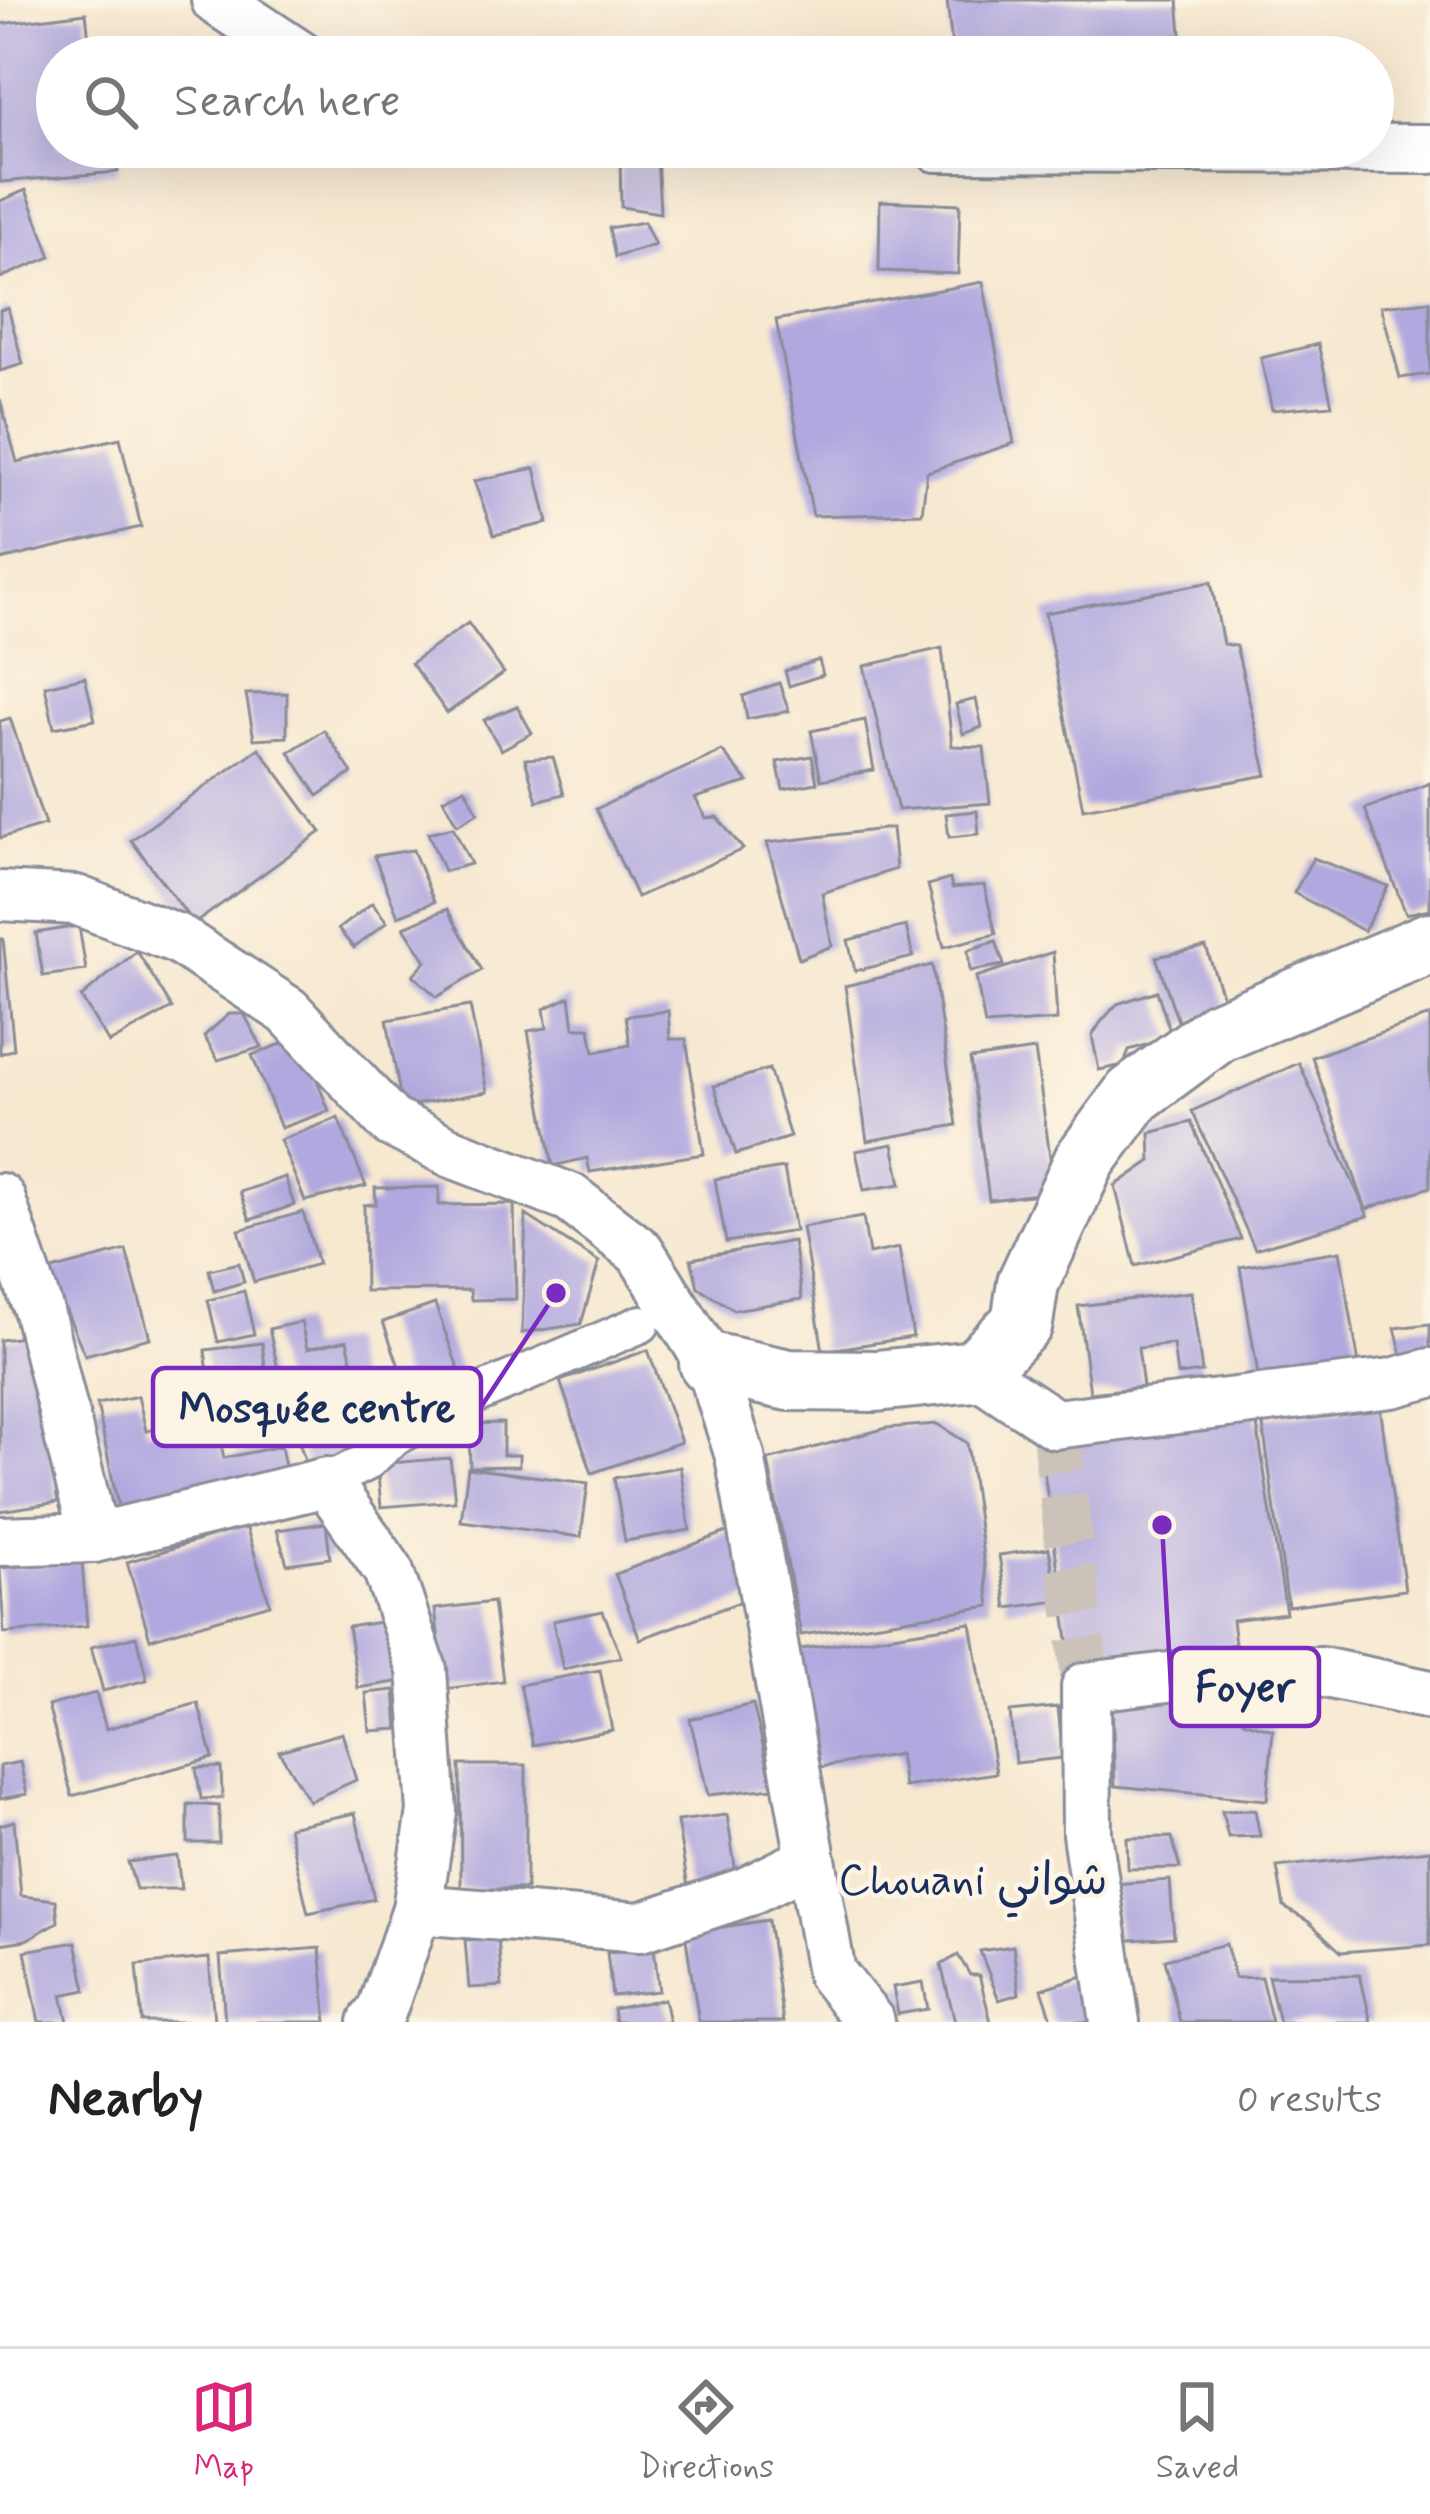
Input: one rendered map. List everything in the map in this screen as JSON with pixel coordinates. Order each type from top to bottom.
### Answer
[{"type":"street","points":[[216,0],[270,36]]},
{"type":"street","points":[[1394,149],[1430,149]]},
{"type":"street","points":[[0,896],[76,900],[178,939],[287,1012],[392,1122],[452,1153],[570,1198],[640,1252],[710,1363],[740,1456],[831,1973],[870,2022]]},
{"type":"street","points":[[975,1371],[1022,1323],[1028,1283],[1085,1160],[1133,1095],[1218,1032],[1430,943]]},
{"type":"street","points":[[0,1198],[39,1312],[94,1538]]},
{"type":"street","points":[[0,1541],[94,1538],[327,1482],[365,1463],[394,1436],[470,1397],[641,1324]]},
{"type":"street","points":[[710,1363],[789,1381],[876,1381],[975,1371],[1055,1424],[1392,1383],[1430,1373]]},
{"type":"street","points":[[327,1482],[388,1570],[422,1670],[432,1811],[417,1910],[381,2012],[373,2022]]},
{"type":"street","points":[[1115,2022],[1087,1834],[1086,1688],[1185,1675],[1321,1672],[1430,1695]]},
{"type":"street","points":[[417,1910],[640,1927],[746,1892],[811,1860]]},
{"type":"building","points":[[947,0],[1178,0],[1181,36],[951,36]]},
{"type":"building","points":[[86,13],[89,36],[36,36],[36,168],[118,168],[118,172],[0,182],[0,24]]},
{"type":"building","points":[[620,168],[658,168],[660,213],[621,207]]},
{"type":"building","points":[[26,190],[51,257],[0,278],[0,201]]},
{"type":"building","points":[[880,201],[960,204],[958,274],[879,271]]},
{"type":"building","points":[[644,222],[655,245],[615,257],[609,228]]},
{"type":"building","points":[[983,282],[1014,443],[927,472],[922,513],[813,516],[776,320]]},
{"type":"building","points":[[1430,301],[1430,374],[1400,378],[1381,306]]},
{"type":"building","points":[[8,308],[23,364],[0,371],[0,310]]},
{"type":"building","points":[[1318,344],[1332,405],[1272,410],[1261,358]]},
{"type":"building","points":[[0,399],[17,462],[120,438],[141,527],[0,560]]},
{"type":"building","points":[[535,468],[548,523],[494,535],[474,481]]},
{"type":"building","points":[[1211,582],[1223,644],[1236,646],[1267,775],[1083,809],[1045,613]]},
{"type":"building","points":[[468,623],[504,673],[447,713],[411,663]]},
{"type":"building","points":[[942,648],[952,746],[984,747],[990,803],[898,810],[864,666]]},
{"type":"building","points":[[819,660],[823,675],[789,686],[785,671]]},
{"type":"building","points":[[85,677],[95,720],[54,728],[45,686]]},
{"type":"building","points":[[779,683],[789,711],[747,719],[743,696]]},
{"type":"building","points":[[287,693],[287,737],[254,739],[246,694]]},
{"type":"building","points":[[976,699],[982,727],[963,734],[956,704]]},
{"type":"building","points":[[517,706],[532,733],[501,750],[484,720]]},
{"type":"building","points":[[10,718],[45,825],[0,838],[0,721]]},
{"type":"building","points":[[865,720],[874,770],[821,780],[811,731]]},
{"type":"building","points":[[324,730],[352,773],[318,796],[289,752]]},
{"type":"building","points":[[259,748],[321,832],[194,924],[131,840]]},
{"type":"building","points":[[722,751],[748,782],[695,798],[706,818],[717,817],[743,849],[637,897],[596,809]]},
{"type":"building","points":[[812,756],[817,783],[783,789],[777,762]]},
{"type":"building","points":[[553,757],[564,794],[537,801],[525,759]]},
{"type":"building","points":[[1430,783],[1430,909],[1406,914],[1365,809]]},
{"type":"building","points":[[465,788],[478,813],[457,825],[443,799]]},
{"type":"building","points":[[977,811],[979,834],[949,837],[946,814]]},
{"type":"building","points":[[453,827],[471,864],[444,871],[428,833]]},
{"type":"building","points":[[892,828],[896,869],[822,893],[832,946],[799,959],[767,843]]},
{"type":"building","points":[[413,850],[434,902],[398,916],[374,856]]},
{"type":"building","points":[[1313,858],[1388,886],[1364,931],[1294,893]]},
{"type":"building","points":[[950,879],[952,888],[984,885],[996,934],[944,947],[928,885]]},
{"type":"building","points":[[372,903],[387,922],[354,948],[338,929]]},
{"type":"building","points":[[447,909],[482,970],[437,997],[413,975],[426,961],[404,927]]},
{"type":"building","points":[[79,926],[86,970],[43,976],[36,933]]},
{"type":"building","points":[[906,926],[913,957],[855,971],[848,940]]},
{"type":"building","points":[[0,939],[14,1049],[0,1054]]},
{"type":"building","points":[[996,941],[1004,965],[970,971],[968,950]]},
{"type":"building","points":[[1206,947],[1226,1007],[1180,1027],[1156,957]]},
{"type":"building","points":[[137,951],[172,1008],[109,1043],[81,997]]},
{"type":"building","points":[[1053,952],[1057,1020],[985,1025],[976,977]]},
{"type":"building","points":[[932,965],[957,1125],[867,1141],[845,986]]},
{"type":"building","points":[[1157,991],[1172,1037],[1129,1050],[1124,1065],[1099,1070],[1092,1036],[1101,1022],[1117,1004]]},
{"type":"building","points":[[570,997],[574,1028],[590,1028],[594,1052],[630,1045],[626,1016],[668,1011],[670,1039],[686,1039],[704,1154],[590,1172],[587,1158],[553,1166],[528,1031],[547,1028],[544,1009]]},
{"type":"building","points":[[470,1006],[487,1092],[402,1107],[387,1020]]},
{"type":"building","points":[[229,1014],[244,1014],[262,1047],[218,1060],[204,1036]]},
{"type":"building","points":[[1430,1016],[1430,1187],[1366,1209],[1312,1057]]},
{"type":"building","points":[[300,1037],[329,1111],[281,1128],[252,1055]]},
{"type":"building","points":[[1035,1050],[1055,1192],[989,1200],[970,1059]]},
{"type":"building","points":[[1299,1063],[1368,1216],[1255,1249],[1192,1111]]},
{"type":"building","points":[[769,1069],[790,1137],[736,1154],[714,1086]]},
{"type":"building","points":[[338,1118],[366,1186],[305,1201],[280,1140]]},
{"type":"building","points":[[1191,1122],[1241,1239],[1135,1266],[1115,1186],[1151,1161],[1150,1133]]},
{"type":"building","points":[[893,1144],[901,1184],[864,1190],[856,1151]]},
{"type":"building","points":[[784,1168],[795,1231],[726,1242],[715,1179]]},
{"type":"building","points":[[285,1177],[294,1205],[250,1220],[240,1192]]},
{"type":"building","points":[[439,1187],[439,1205],[514,1204],[516,1299],[471,1300],[470,1290],[365,1291],[364,1205],[376,1204],[375,1188]]},
{"type":"building","points":[[303,1212],[318,1264],[254,1282],[239,1230]]},
{"type":"building","points":[[526,1215],[599,1262],[581,1324],[522,1333]]},
{"type":"building","points":[[863,1217],[869,1254],[899,1248],[913,1337],[823,1351],[802,1227]]},
{"type":"building","points":[[793,1241],[802,1299],[734,1310],[698,1287],[691,1259]]},
{"type":"building","points":[[126,1250],[150,1338],[85,1355],[49,1271]]},
{"type":"building","points":[[1340,1251],[1360,1370],[1260,1386],[1240,1267]]},
{"type":"building","points":[[239,1263],[244,1282],[214,1291],[209,1270]]},
{"type":"building","points":[[244,1291],[254,1334],[218,1342],[208,1300]]},
{"type":"building","points":[[1191,1292],[1202,1372],[1177,1375],[1173,1344],[1138,1348],[1143,1387],[1090,1393],[1078,1306]]},
{"type":"building","points":[[435,1304],[462,1379],[410,1397],[383,1322]]},
{"type":"building","points":[[301,1322],[307,1349],[347,1340],[362,1406],[290,1422],[269,1329]]},
{"type":"building","points":[[1430,1324],[1430,1356],[1404,1363],[1395,1328]]},
{"type":"building","points":[[32,1336],[58,1502],[0,1511],[0,1340]]},
{"type":"building","points":[[262,1343],[270,1404],[213,1411],[205,1350]]},
{"type":"building","points":[[648,1350],[681,1442],[592,1473],[560,1381]]},
{"type":"building","points":[[138,1396],[146,1431],[215,1418],[224,1458],[281,1446],[287,1477],[119,1511],[97,1404]]},
{"type":"building","points":[[1380,1406],[1405,1590],[1288,1606],[1262,1418]]},
{"type":"building","points":[[1255,1412],[1286,1613],[1232,1620],[1235,1644],[1072,1667],[1039,1437]]},
{"type":"building","points":[[354,1414],[365,1449],[308,1469],[296,1433]]},
{"type":"building","points":[[503,1423],[503,1455],[519,1455],[519,1466],[470,1467],[469,1424]]},
{"type":"building","points":[[937,1424],[967,1443],[990,1606],[801,1635],[768,1460],[887,1428]]},
{"type":"building","points":[[450,1458],[455,1501],[381,1507],[377,1464]]},
{"type":"building","points":[[680,1467],[690,1530],[625,1541],[614,1478]]},
{"type":"building","points":[[468,1468],[588,1483],[581,1537],[461,1521]]},
{"type":"building","points":[[326,1523],[330,1558],[287,1564],[277,1530]]},
{"type":"building","points":[[246,1526],[270,1604],[150,1639],[127,1562]]},
{"type":"building","points":[[732,1530],[756,1596],[640,1639],[615,1574]]},
{"type":"building","points":[[1049,1548],[1057,1601],[1007,1608],[999,1555]]},
{"type":"building","points":[[82,1561],[87,1626],[4,1633],[0,1568]]},
{"type":"building","points":[[493,1602],[503,1681],[445,1689],[435,1609]]},
{"type":"building","points":[[603,1611],[621,1657],[563,1669],[553,1621]]},
{"type":"building","points":[[393,1620],[402,1681],[358,1688],[348,1627]]},
{"type":"building","points":[[971,1623],[996,1773],[904,1787],[899,1754],[815,1768],[795,1650]]},
{"type":"building","points":[[136,1636],[147,1680],[103,1691],[91,1647]]},
{"type":"building","points":[[600,1670],[612,1730],[533,1745],[520,1685]]},
{"type":"building","points":[[395,1690],[398,1729],[370,1731],[366,1693]]},
{"type":"building","points":[[96,1693],[106,1729],[198,1703],[213,1758],[72,1796],[48,1706]]},
{"type":"building","points":[[1245,1694],[1243,1721],[1273,1730],[1267,1800],[1115,1786],[1112,1700]]},
{"type":"building","points":[[753,1704],[773,1788],[708,1795],[690,1719]]},
{"type":"building","points":[[1058,1707],[1063,1758],[1015,1763],[1010,1712]]},
{"type":"building","points":[[342,1733],[356,1780],[309,1801],[279,1751]]},
{"type":"building","points":[[20,1762],[27,1794],[0,1799],[0,1766]]},
{"type":"building","points":[[460,1765],[526,1765],[526,1889],[461,1889]]},
{"type":"building","points":[[221,1767],[222,1798],[201,1799],[196,1768]]},
{"type":"building","points":[[188,1804],[219,1806],[219,1843],[188,1843]]},
{"type":"building","points":[[1255,1810],[1260,1836],[1228,1837],[1222,1811]]},
{"type":"building","points":[[355,1813],[374,1899],[308,1913],[288,1827]]},
{"type":"building","points":[[727,1815],[737,1880],[688,1887],[677,1821]]},
{"type":"building","points":[[14,1821],[21,1896],[56,1900],[58,1922],[26,1940],[0,1944],[0,1825]]},
{"type":"building","points":[[1172,1837],[1180,1868],[1128,1869],[1127,1838]]},
{"type":"building","points":[[1430,1850],[1430,1945],[1341,1952],[1309,1922],[1284,1907],[1277,1867]]},
{"type":"building","points":[[177,1856],[181,1889],[136,1889],[128,1862]]},
{"type":"building","points":[[1170,1880],[1174,1937],[1118,1941],[1114,1884]]},
{"type":"building","points":[[768,1920],[783,2022],[699,2022],[685,1933]]},
{"type":"building","points":[[498,1938],[502,1986],[469,1988],[465,1940]]},
{"type":"building","points":[[76,1942],[86,1990],[62,1995],[68,2022],[39,2022],[25,1951]]},
{"type":"building","points":[[1226,1944],[1235,1978],[1261,1977],[1272,2022],[1180,2022],[1165,1959]]},
{"type":"building","points":[[1013,1946],[1019,1994],[999,2000],[980,1951]]},
{"type":"building","points":[[320,1948],[327,2022],[225,2022],[220,1956]]},
{"type":"building","points":[[654,1948],[659,1991],[612,1996],[607,1952]]},
{"type":"building","points":[[958,1955],[970,1975],[979,1975],[991,2022],[955,2022],[941,1965]]},
{"type":"building","points":[[209,1958],[214,2022],[142,2022],[137,1965]]},
{"type":"building","points":[[1086,1975],[1102,2022],[1053,2022],[1042,1989]]},
{"type":"building","points":[[1360,1975],[1371,2022],[1279,2022],[1268,1976]]},
{"type":"building","points":[[923,1982],[928,2009],[898,2014],[893,1987]]},
{"type":"building","points":[[664,1999],[669,2022],[615,2022],[613,2009]]},
{"type":"tunnel","points":[[1055,1424],[1086,1687]]},
{"type":"place","name":"Mosquée centre","points":[[556,1293]]},
{"type":"place","name":"Foyer","points":[[1162,1525]]},
{"type":"district","name":"Chouani شواني","points":[[973,1881]]}]
